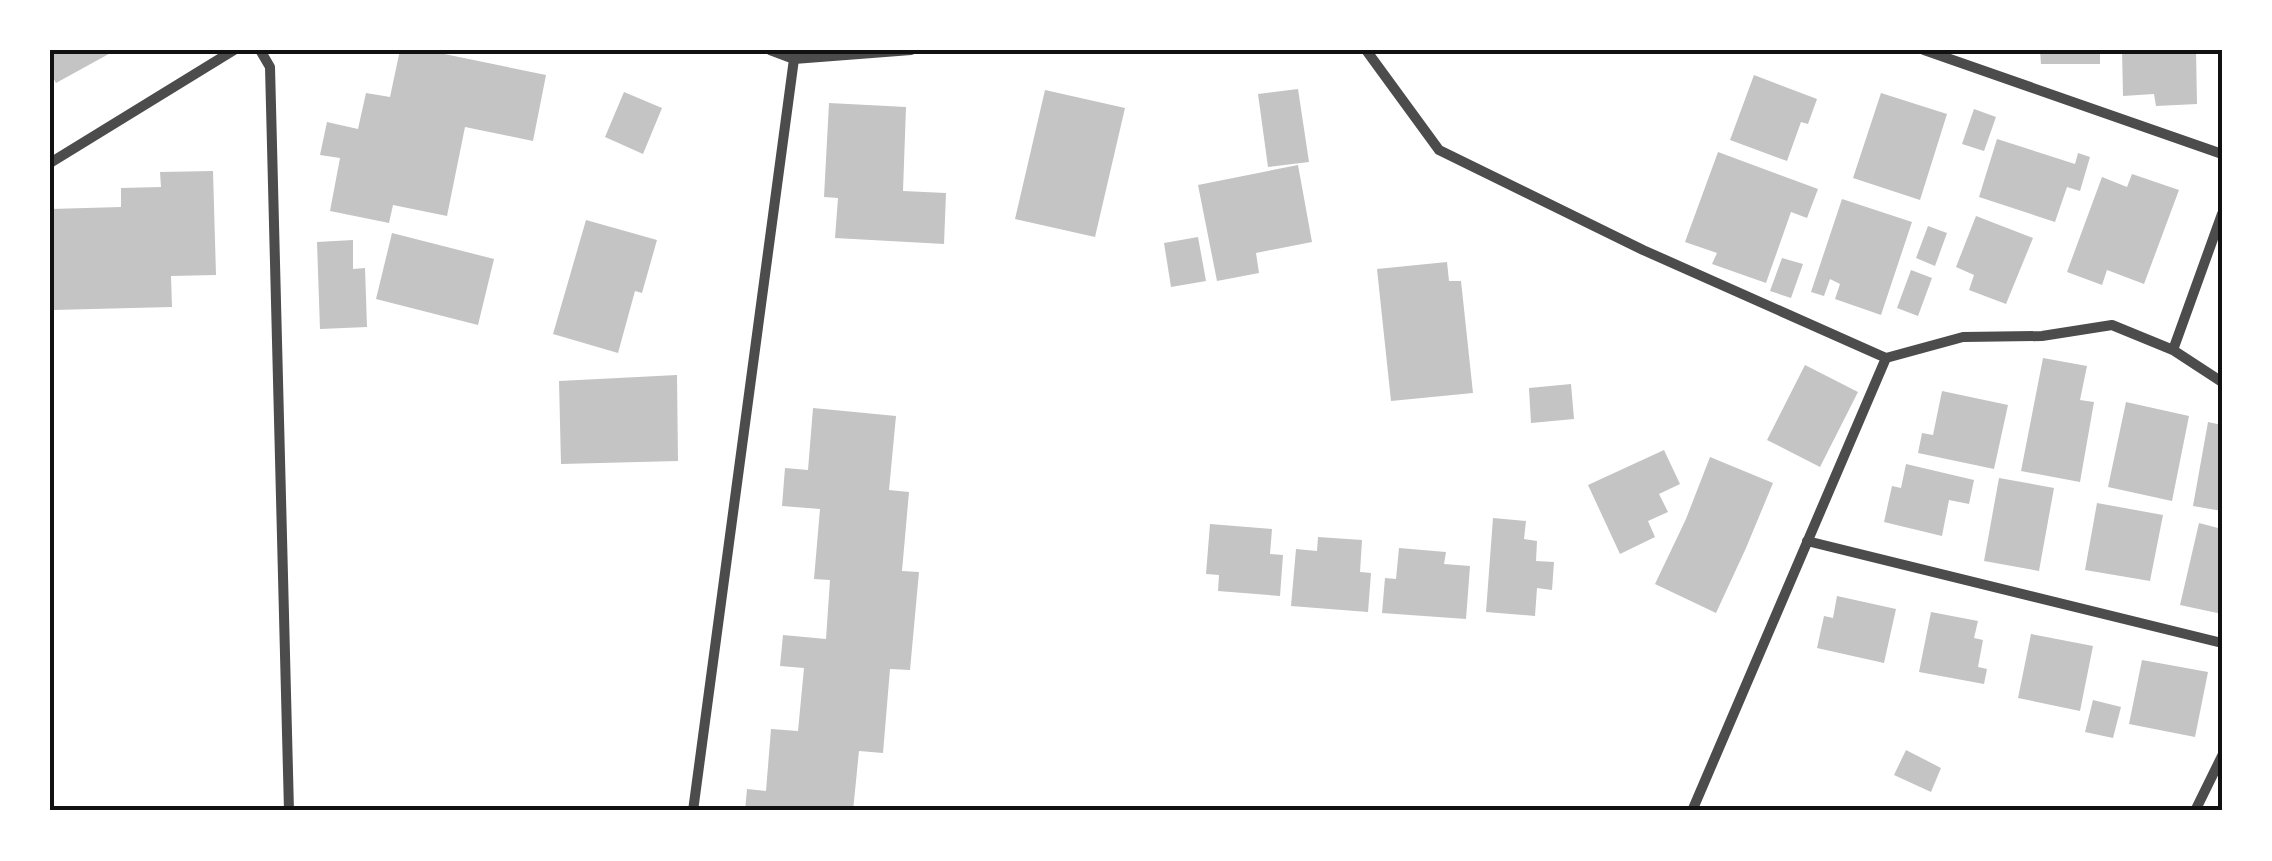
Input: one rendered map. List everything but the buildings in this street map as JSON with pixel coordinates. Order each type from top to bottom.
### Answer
[{"type":"street","points":[[50,162],[234,50]]},
{"type":"street","points":[[260,50],[270,67],[290,811]]},
{"type":"street","points":[[770,50],[794,59],[911,50]]},
{"type":"street","points":[[1366,50],[1439,150],[1643,250],[1886,358],[1964,337],[2042,336],[2112,325],[2173,350],[2222,382]]},
{"type":"street","points":[[1924,50],[2222,154]]},
{"type":"street","points":[[694,811],[794,59]]},
{"type":"street","points":[[2173,350],[2222,214]]},
{"type":"street","points":[[1692,811],[1886,358]]},
{"type":"street","points":[[1806,542],[2222,643]]},
{"type":"street","points":[[2195,811],[2222,756]]}]
